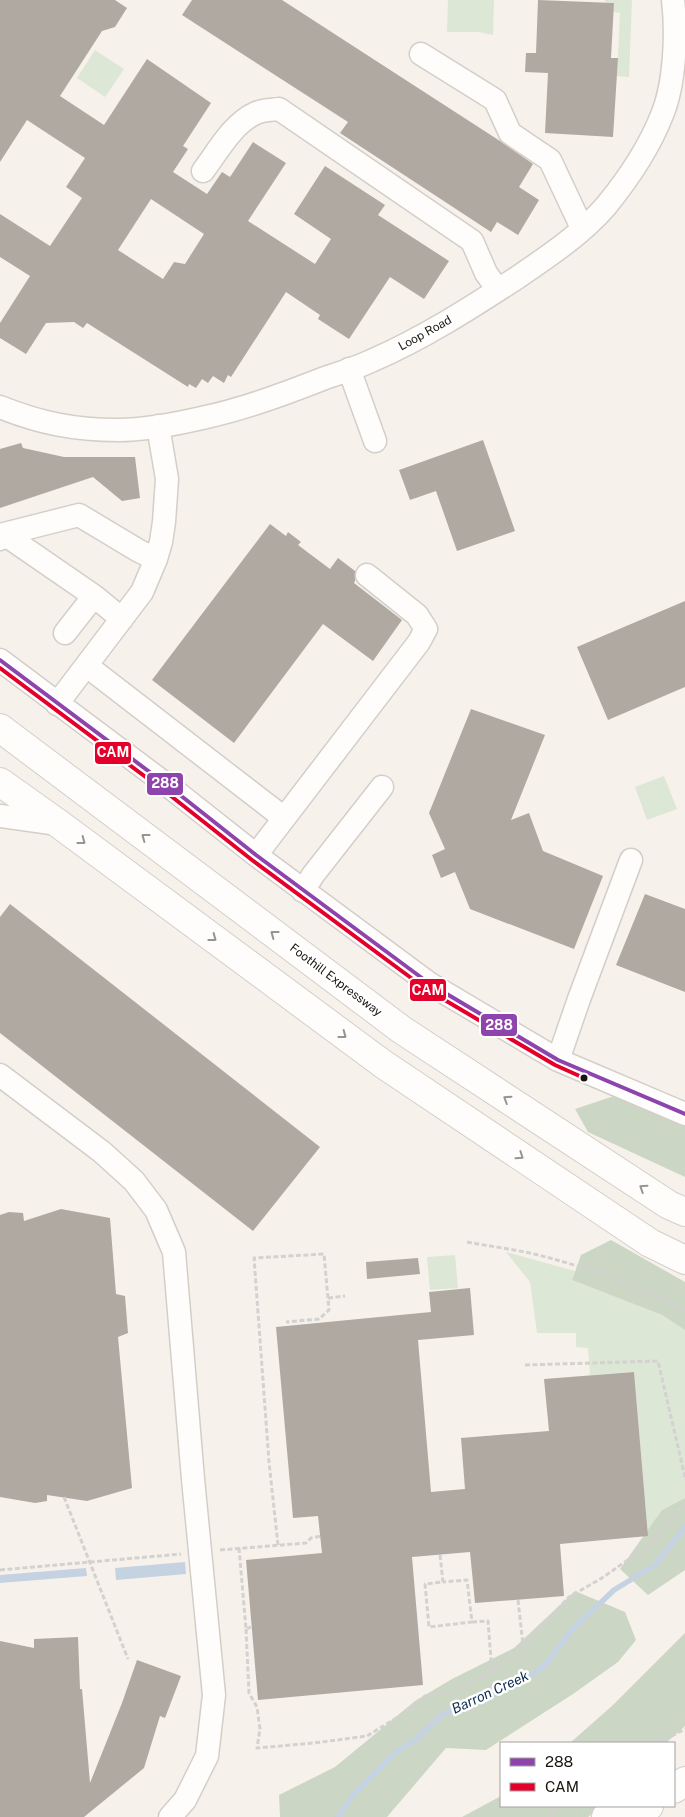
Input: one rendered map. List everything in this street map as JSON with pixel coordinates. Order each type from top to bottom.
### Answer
[{"type":"main road","name":"Foothill Expressway","points":[[0,728],[402,1030],[669,1204],[685,1212]]},
{"type":"main road","points":[[0,782],[383,1064],[650,1243],[685,1260]]},
{"type":"main road","points":[[606,1817],[621,1807]]},
{"type":"main road","points":[[632,1817],[647,1807]]},
{"type":"street","name":"Loop Road","points":[[0,407],[28,418],[67,428],[119,430],[183,422],[240,409],[372,361],[425,334],[498,290],[552,254],[582,228],[607,205],[638,162],[663,114],[672,76],[675,44],[673,0]]},
{"type":"street","points":[[421,54],[495,100],[510,132],[550,160],[582,228]]},
{"type":"street","points":[[203,171],[228,137],[246,119],[257,113],[279,109],[472,241],[486,273],[498,290]]},
{"type":"street","points":[[350,369],[375,441]]},
{"type":"street","points":[[57,704],[142,592],[156,559],[162,542],[167,479],[158,426]]},
{"type":"street","points":[[2,536],[80,516],[156,559]]},
{"type":"street","points":[[2,536],[94,596],[122,619]]},
{"type":"street","points":[[256,856],[419,642],[426,630],[417,615],[367,575]]},
{"type":"street","points":[[65,632],[94,596]]},
{"type":"street","points":[[0,660],[175,791],[256,856],[430,984],[558,1060],[685,1114]]},
{"type":"street","points":[[87,666],[284,818]]},
{"type":"street","points":[[303,891],[313,875],[382,787]]},
{"type":"street","points":[[0,816],[59,824]]},
{"type":"street","points":[[558,1060],[578,999],[631,860]]},
{"type":"street","points":[[0,1075],[102,1152],[134,1180],[156,1210],[174,1252],[214,1695],[207,1756],[185,1800],[170,1817]]},
{"type":"path","points":[[468,1242],[546,1256],[610,1278],[671,1302],[685,1310]]},
{"type":"path","points":[[278,1545],[269,1462],[254,1258],[324,1254],[329,1310],[316,1321],[286,1322]]},
{"type":"path","points":[[328,1298],[345,1296]]},
{"type":"path","points":[[525,1365],[658,1361],[685,1477]]},
{"type":"path","points":[[64,1497],[88,1562],[128,1659]]},
{"type":"path","points":[[240,1548],[249,1693],[257,1707],[260,1728],[257,1748],[314,1744],[367,1736],[398,1717],[425,1696],[451,1692],[492,1672],[523,1646],[569,1597],[602,1578],[648,1546],[685,1502]]},
{"type":"path","points":[[212,1551],[306,1543],[312,1538],[321,1536]]},
{"type":"path","points":[[0,1570],[187,1553]]},
{"type":"path","points":[[440,1555],[443,1582]]},
{"type":"path","points":[[472,1622],[468,1580],[425,1584],[429,1627],[488,1621],[492,1672]]},
{"type":"path","points":[[518,1600],[523,1646]]},
{"type":"path","points":[[246,1629],[251,1627]]},
{"type":"path","points":[[660,1742],[685,1729]]},
{"type":"path","points":[[548,1817],[560,1807]]},
{"type":"green space","points":[[448,0],[494,0],[493,35],[479,32],[447,32]]},
{"type":"green space","points":[[605,0],[632,0],[629,77],[617,76],[620,13],[613,12],[614,3],[605,2]]},
{"type":"green space","points":[[95,50],[124,69],[105,97],[77,78]]},
{"type":"green space","points":[[664,776],[677,809],[647,820],[635,787]]},
{"type":"green space","points":[[614,1096],[685,1125],[685,1177],[588,1132],[575,1109]]},
{"type":"green space","points":[[611,1240],[685,1282],[685,1330],[662,1315],[572,1280],[581,1255]]},
{"type":"green space","points":[[506,1252],[575,1271],[572,1280],[662,1315],[685,1330],[685,1498],[662,1510],[648,1536],[634,1372],[590,1375],[588,1348],[576,1347],[576,1333],[537,1333],[530,1282]]},
{"type":"green space","points":[[455,1255],[458,1288],[430,1290],[427,1257]]},
{"type":"green space","points":[[685,1498],[685,1570],[648,1595],[620,1569],[662,1510]]},
{"type":"green space","points":[[575,1591],[625,1612],[636,1640],[618,1662],[573,1694],[486,1750],[446,1748],[387,1817],[280,1817],[279,1795],[335,1767],[415,1701],[452,1679],[514,1648]]},
{"type":"green space","points":[[685,1633],[685,1726],[667,1742],[571,1742],[613,1705]]},
{"type":"green space","points":[[500,1797],[500,1807],[601,1807],[588,1817],[462,1817]]},
{"type":"water","points":[[185,1562],[186,1574],[116,1580],[115,1568]]},
{"type":"water","points":[[86,1568],[87,1576],[0,1583],[0,1575]]},
{"type":"building","points":[[0,0],[115,0],[127,8],[115,27],[102,31],[60,96],[104,125],[147,59],[211,103],[183,146],[188,149],[173,172],[207,194],[222,172],[230,177],[253,142],[286,163],[248,221],[315,264],[331,239],[294,214],[325,166],[385,205],[378,215],[449,261],[424,299],[390,277],[349,339],[318,319],[320,315],[286,292],[231,377],[228,375],[224,383],[213,376],[208,383],[202,379],[196,388],[189,384],[188,387],[87,323],[83,328],[74,322],[46,323],[26,354],[0,338],[0,323],[30,276],[0,257],[0,214],[50,246],[82,198],[66,187],[85,158],[27,120],[0,162]],"holes":[[[151,199],[204,234],[185,264],[174,262],[163,279],[118,250]]]},
{"type":"building","points":[[192,0],[282,0],[533,164],[519,187],[539,200],[518,235],[497,222],[491,232],[340,133],[348,122],[182,15]]},
{"type":"building","points":[[538,0],[614,3],[611,58],[618,58],[613,137],[545,133],[548,73],[525,72],[526,53],[536,53]]},
{"type":"building","points":[[483,440],[515,531],[457,551],[436,491],[410,500],[399,470]]},
{"type":"building","points":[[21,443],[23,448],[64,457],[135,457],[140,498],[122,501],[93,477],[0,508],[0,449]]},
{"type":"building","points":[[270,524],[286,536],[288,532],[301,542],[298,545],[330,569],[338,558],[355,571],[354,583],[402,620],[373,661],[323,624],[234,743],[152,680]]},
{"type":"building","points":[[685,601],[685,687],[608,720],[577,647]]},
{"type":"building","points":[[471,709],[545,735],[511,820],[529,813],[543,851],[603,876],[574,949],[470,909],[455,872],[441,878],[432,855],[445,849],[429,813]]},
{"type":"building","points":[[645,894],[685,909],[685,992],[616,965]]},
{"type":"building","points":[[10,904],[320,1147],[253,1231],[0,1033],[0,917]]},
{"type":"building","points":[[61,1209],[110,1218],[116,1294],[125,1296],[128,1333],[118,1337],[132,1488],[87,1501],[47,1495],[47,1501],[35,1503],[0,1497],[0,1215],[9,1212],[23,1213],[24,1221]]},
{"type":"building","points":[[418,1258],[420,1274],[367,1279],[366,1262]]},
{"type":"building","points":[[470,1288],[474,1335],[418,1340],[431,1492],[465,1489],[461,1438],[549,1431],[544,1379],[634,1372],[648,1536],[560,1544],[564,1596],[475,1603],[470,1552],[412,1557],[423,1685],[258,1700],[246,1560],[322,1553],[318,1516],[293,1518],[276,1327],[431,1312],[429,1292]]},
{"type":"building","points":[[78,1637],[80,1689],[82,1689],[90,1783],[137,1660],[181,1676],[165,1718],[160,1716],[144,1768],[84,1817],[0,1817],[0,1641],[34,1648],[34,1639]]},
{"type":"waterway","name":"Barron Creek","points":[[338,1817],[354,1794],[395,1753],[417,1739],[442,1715],[457,1707],[471,1704],[523,1681],[547,1663],[572,1630],[614,1590],[655,1565],[685,1527]]},
{"type":"transit line","name":"288","points":[[0,660],[175,791],[256,855],[430,984],[558,1060],[685,1114]]},
{"type":"transit line","name":"CAM","points":[[0,668],[171,796],[252,860],[426,989],[555,1065],[584,1078]]}]
